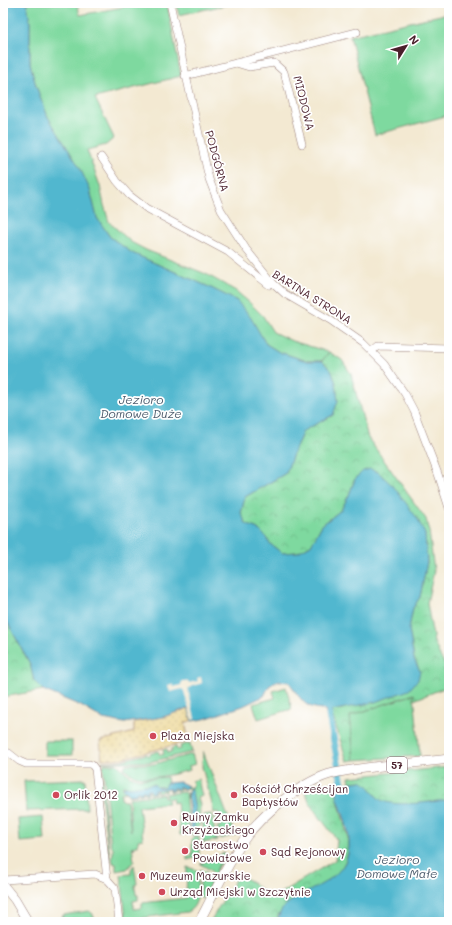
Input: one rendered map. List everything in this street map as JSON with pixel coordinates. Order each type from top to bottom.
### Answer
[{"type":"main road","name":"57","points":[[199,922],[241,843],[260,821],[302,786],[334,773],[361,768],[449,759]]},
{"type":"main road","points":[[3,885],[15,900],[28,922]]},
{"type":"street","name":"PODGÓRNA","points":[[170,3],[185,76],[209,179],[214,194],[221,210],[239,238],[273,284]]},
{"type":"street","points":[[185,76],[357,32]]},
{"type":"street","name":"MIODOWA","points":[[236,63],[249,67],[274,64],[284,72],[302,144]]},
{"type":"street","name":"BARTNA STRONA","points":[[101,157],[129,195],[146,208],[228,252],[270,286],[273,284],[285,294],[363,343],[372,351],[384,364],[414,411],[449,508]]},
{"type":"street","points":[[372,351],[378,346],[449,348]]},
{"type":"street","points":[[10,753],[18,761],[26,764],[89,764],[94,766],[107,878],[115,888],[119,922]]},
{"type":"street","points":[[3,881],[95,874],[107,878]]},
{"type":"green space","points":[[27,3],[77,3],[80,15],[144,3],[167,3],[181,76],[95,98],[114,138],[106,145],[87,150],[100,186],[109,222],[131,242],[146,250],[206,274],[236,291],[263,316],[273,332],[292,341],[329,352],[322,361],[307,361],[279,352],[266,344],[237,301],[132,253],[110,237],[97,218],[90,190],[48,117],[36,86],[30,63],[30,23]]},
{"type":"green space","points":[[176,3],[235,3],[179,15]]},
{"type":"green space","points":[[449,13],[449,115],[375,135],[350,36]]},
{"type":"green space","points":[[329,352],[342,360],[351,374],[368,438],[426,519],[434,571],[427,603],[434,642],[449,672],[449,684],[444,688],[414,700],[414,694],[350,716],[354,760],[347,761],[331,711],[340,710],[420,671],[414,659],[409,629],[413,608],[420,597],[427,562],[425,534],[355,479],[341,510],[322,525],[311,545],[298,552],[282,553],[270,544],[267,538],[258,529],[246,524],[241,513],[245,497],[286,473],[303,431],[333,415],[331,370],[322,361]]},
{"type":"green space","points":[[3,614],[30,664],[34,681],[43,690],[3,697]]},
{"type":"green space","points":[[286,687],[292,709],[258,719],[253,704],[275,698],[273,691]]},
{"type":"green space","points":[[414,694],[420,756],[354,760],[350,716]]},
{"type":"green space","points":[[45,741],[72,741],[72,755],[45,755]]},
{"type":"green space","points":[[190,743],[192,752],[150,762],[102,762],[120,761],[147,754],[148,756],[158,751],[160,755],[164,754],[163,750],[167,749],[168,753],[172,751],[172,748],[176,747],[177,750],[181,749],[180,746]]},
{"type":"green space","points":[[203,751],[235,835],[220,839],[220,837],[224,836],[223,831],[219,832],[217,827],[221,826],[220,821],[216,822],[215,817],[219,816],[218,812],[214,813],[202,767]]},
{"type":"green space","points":[[192,754],[195,764],[189,766],[190,770],[165,776],[137,776],[130,773],[124,767],[126,764],[154,764]]},
{"type":"green space","points":[[104,764],[117,764],[130,776],[139,779],[167,777],[168,783],[166,783],[165,787],[156,787],[154,784],[130,787],[123,785],[123,790],[126,792],[121,793],[121,799],[123,801],[127,801],[131,831],[129,798],[163,794],[164,797],[166,797],[165,794],[185,792],[189,835],[180,835],[177,802],[173,803],[172,798],[167,799],[168,803],[139,806],[143,839],[138,840],[138,846],[135,846],[134,849],[132,846],[134,861],[127,869],[116,871],[116,864],[113,863],[112,855],[113,848],[111,846]]},
{"type":"green space","points":[[449,767],[449,800],[416,804],[390,804],[384,802],[375,796],[361,781],[350,782],[349,777]]},
{"type":"green space","points":[[98,768],[101,771],[110,861],[109,861]]},
{"type":"green space","name":"Orlik 2012","points":[[85,779],[87,809],[26,811],[24,781]]},
{"type":"green space","points":[[198,779],[202,796],[198,798],[200,805],[199,835],[192,835],[191,831],[187,792],[189,791],[191,830],[193,832],[195,808],[191,787],[193,784],[192,781]]},
{"type":"green space","points":[[321,784],[340,784],[337,796],[348,838],[349,848],[346,860],[340,872],[322,885],[293,900],[278,915],[278,922],[210,922],[239,873],[272,898],[335,860],[337,840],[312,807],[305,792]]},
{"type":"green space","points":[[188,786],[190,788],[189,791],[187,788],[182,790],[182,788],[180,788],[180,791],[176,791],[174,788],[174,791],[170,792],[170,789],[168,788],[170,788],[171,791],[173,788]]},
{"type":"green space","points":[[166,788],[166,792],[162,790],[162,792],[157,793],[157,790],[155,790],[155,793],[150,794],[150,791],[148,791],[148,794],[145,794],[145,791],[147,793],[147,790]]},
{"type":"green space","points":[[136,791],[139,791],[141,794],[142,791],[145,791],[143,794],[139,795],[139,792],[137,792],[137,795],[129,796],[126,792],[130,795],[135,794]]},
{"type":"green space","points":[[211,814],[217,840],[203,843],[203,815]]},
{"type":"green space","points":[[43,817],[45,840],[20,842],[18,819]]},
{"type":"green space","points":[[199,837],[199,857],[187,860],[187,856],[192,856],[192,838]]},
{"type":"green space","points":[[224,853],[226,855],[221,865],[219,864],[215,875],[209,869],[200,864]]},
{"type":"green space","points":[[134,865],[137,884],[135,885],[136,895],[138,895],[138,900],[133,901],[134,909],[142,908],[142,903],[186,898],[187,867],[197,870],[198,894],[192,909],[187,912],[126,920],[121,875],[131,874],[131,869]]},
{"type":"green space","points":[[200,869],[207,873],[211,879],[204,878],[203,881],[212,882],[202,899],[200,897]]},
{"type":"green space","points":[[89,911],[93,914],[94,922],[64,922],[62,917],[63,915]]},
{"type":"sand","name":"Plaża Miejska","points":[[189,708],[192,720],[185,723],[189,741],[120,759],[102,759],[100,741],[134,732],[134,722],[163,717]]},
{"type":"water","name":"Jezioro Domowe Duże","points":[[3,3],[27,3],[30,23],[30,63],[36,86],[48,117],[80,168],[90,190],[97,218],[110,237],[132,253],[237,301],[251,318],[266,344],[279,352],[307,361],[322,361],[331,370],[336,383],[338,401],[333,415],[303,431],[286,473],[245,497],[241,513],[246,524],[258,529],[267,538],[270,544],[282,553],[298,552],[311,545],[322,525],[341,510],[355,479],[363,471],[370,469],[378,472],[394,487],[417,518],[425,534],[427,562],[420,597],[413,608],[409,629],[414,659],[420,671],[418,680],[409,690],[375,702],[331,711],[332,714],[327,716],[325,710],[306,704],[289,682],[277,681],[269,686],[264,696],[243,706],[204,719],[192,721],[188,708],[163,717],[124,723],[103,719],[81,706],[43,690],[34,681],[30,664],[3,614]]},
{"type":"water","name":"Jezioro Domowe Małe","points":[[361,781],[367,785],[378,798],[395,804],[449,800],[449,922],[278,922],[281,911],[289,903],[326,882],[337,873],[345,862],[349,841],[345,821],[337,796],[337,790],[340,784]]},
{"type":"water","points":[[180,782],[188,786],[184,789],[179,787],[178,790],[173,788],[172,791],[170,788],[154,790],[153,793],[150,790],[147,790],[147,793],[142,791],[141,794],[137,791],[136,794],[130,795],[123,788],[125,786],[130,787],[154,784],[157,787],[164,787],[166,783]]},
{"type":"water","points":[[191,787],[195,808],[194,832],[191,830],[188,793]]},
{"type":"pier","points":[[201,677],[202,683],[190,687],[188,690],[195,719],[192,720],[184,691],[182,689],[170,692],[168,685],[172,684],[174,687],[181,685],[182,681],[189,683],[198,681],[197,678]]},
{"type":"waterway","points":[[329,715],[342,784]]},
{"type":"place","name":"Plaża Miejska","points":[[153,736]]},
{"type":"place","name":"Orlik 2012","points":[[56,795]]},
{"type":"place","name":"Kościół Chrześcijan Baptystów","points":[[234,795]]},
{"type":"place","name":"Ruiny Zamku Krzyżackiego","points":[[174,823]]},
{"type":"place","name":"Starostwo Powiatowe","points":[[185,851]]},
{"type":"place","name":"Sąd Rejonowy","points":[[263,852]]},
{"type":"place","name":"Muzeum Mazurskie","points":[[142,876]]},
{"type":"place","name":"Urząd Miejski w Szczytnie","points":[[162,892]]}]
